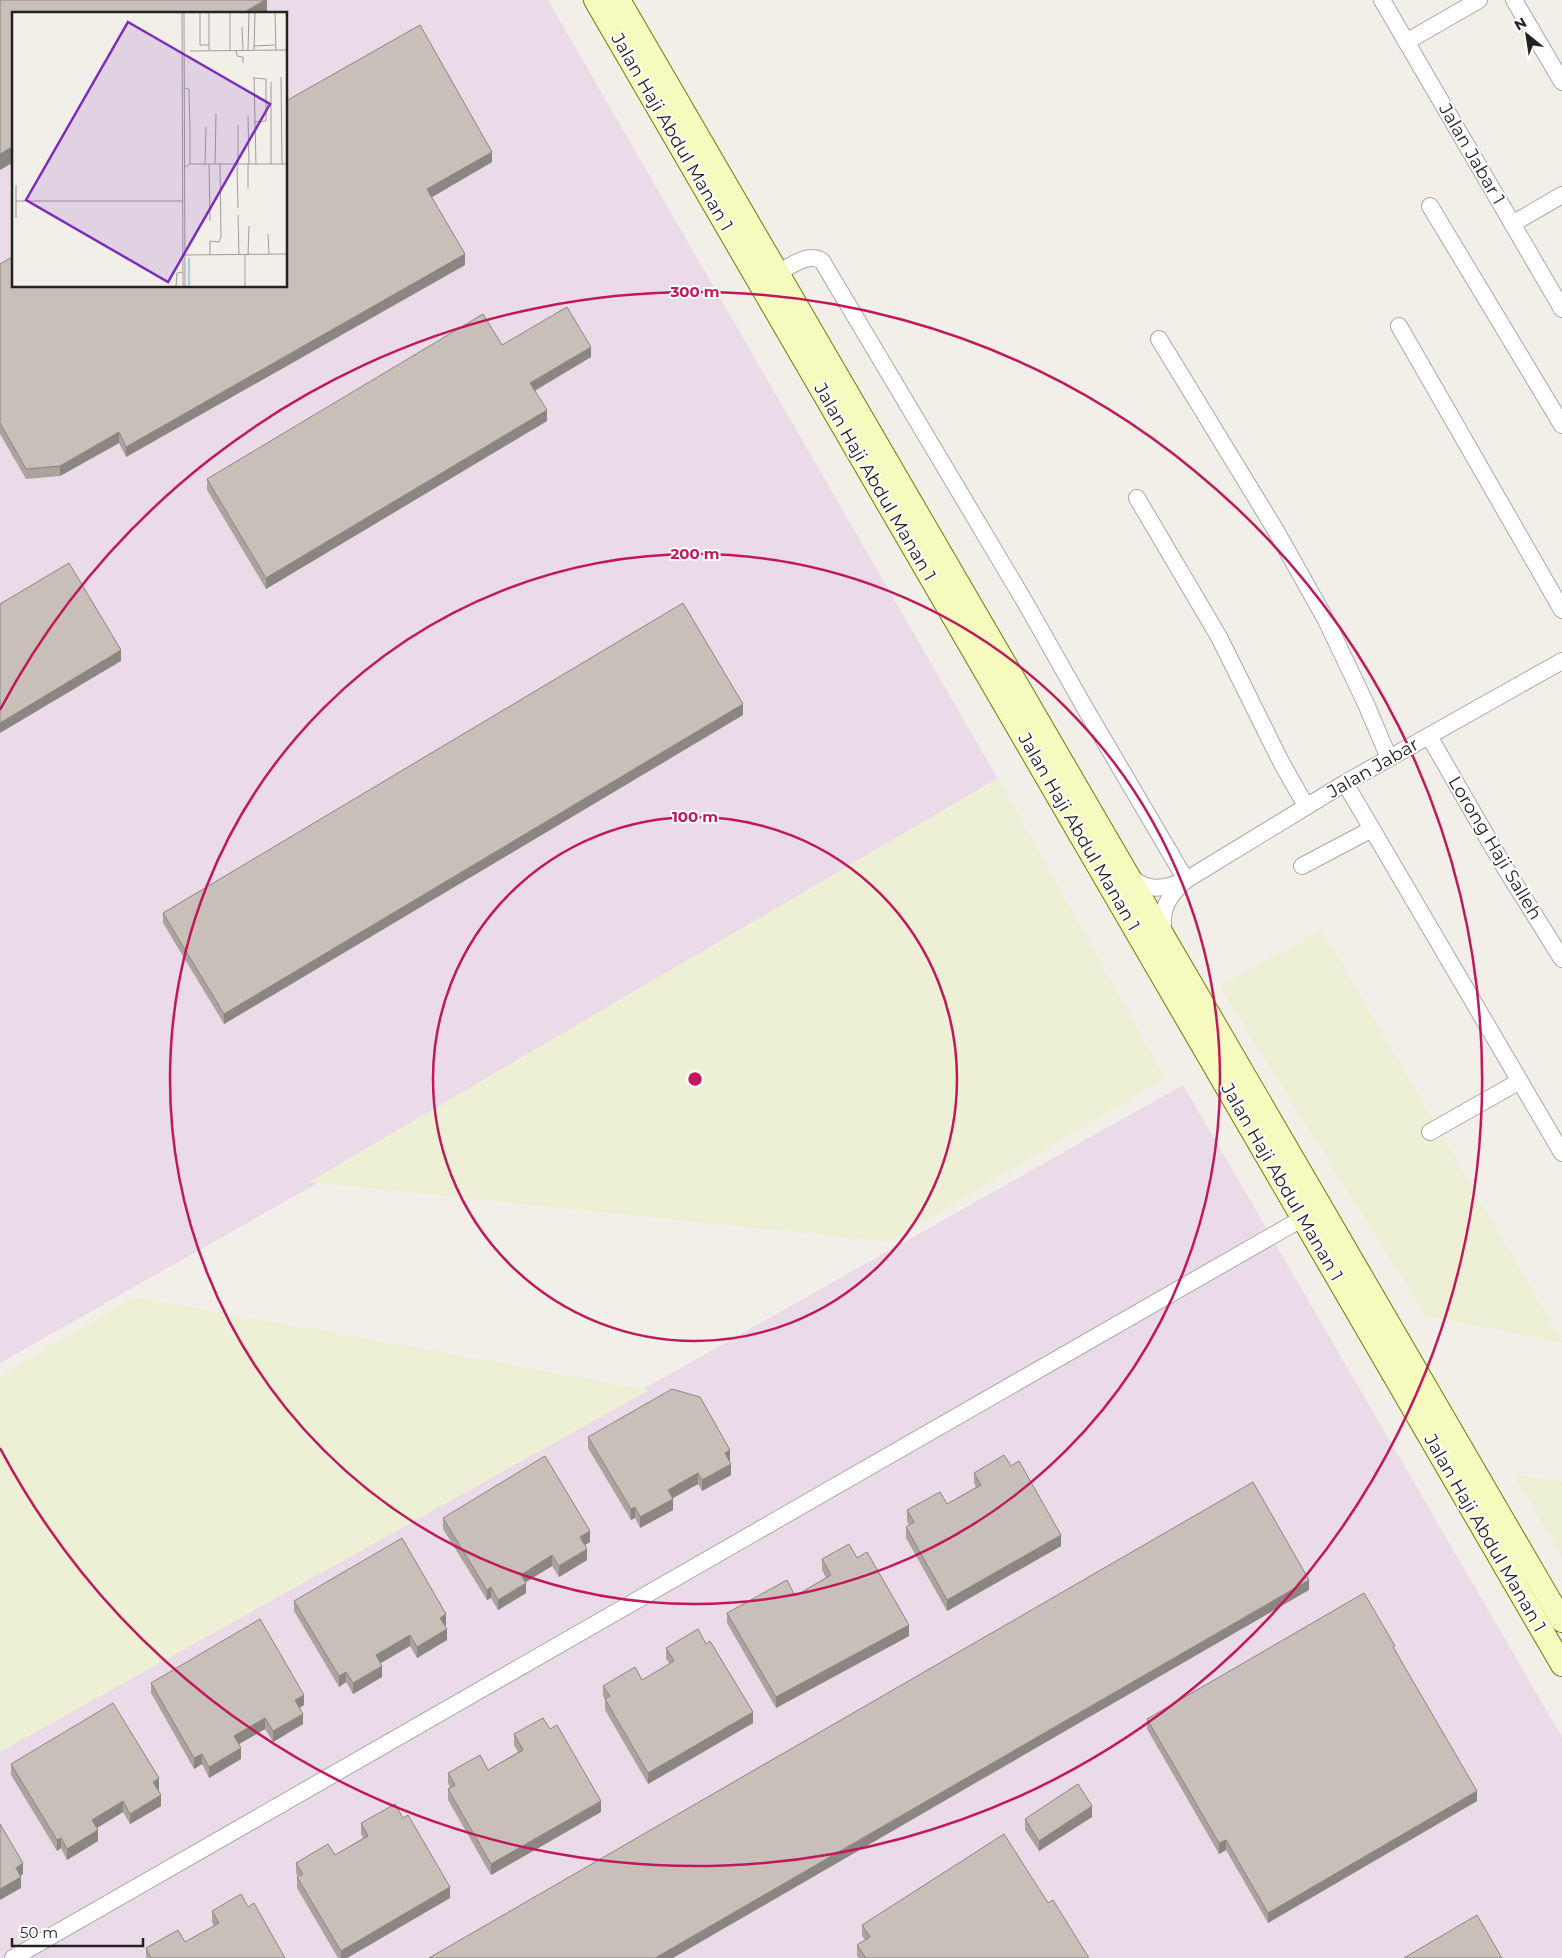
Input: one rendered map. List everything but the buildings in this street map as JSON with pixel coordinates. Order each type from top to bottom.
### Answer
[{"type":"street","name":"Jalan Haji Abdul Manan 1","points":[[595,0],[1561,1662]]},
{"type":"street","name":"Jalan Jabar 1","points":[[1382,0],[1562,308]]},
{"type":"street","points":[[1406,42],[1479,0]]},
{"type":"street","points":[[1514,0],[1562,82]]},
{"type":"street","name":"Jalan Haji Abdul Manan 1","points":[[625,6],[789,267],[1126,874],[1562,1621]]},
{"type":"street","points":[[1512,224],[1562,195]]},
{"type":"street","points":[[1430,206],[1562,424]]},
{"type":"street","points":[[789,267],[812,257],[822,261],[1025,602],[1186,880]]},
{"type":"street","points":[[1399,326],[1561,607]]},
{"type":"street","points":[[1159,339],[1276,529],[1326,620],[1366,704],[1389,758]]},
{"type":"street","points":[[1137,498],[1219,637],[1281,762],[1306,806]]},
{"type":"street","name":"Jalan Jabar","points":[[1186,880],[1345,783],[1562,661]]},
{"type":"street","name":"Lorong Haji Salleh","points":[[1429,736],[1502,863],[1562,960]]},
{"type":"street","points":[[1345,783],[1562,1153]]},
{"type":"street","points":[[1302,866],[1372,829]]},
{"type":"street","points":[[1126,874],[1138,883],[1154,889],[1186,880]]},
{"type":"street","points":[[1165,939],[1161,923],[1164,906],[1173,892],[1186,880]]},
{"type":"street","points":[[1430,1132],[1520,1081]]},
{"type":"street","points":[[13,1958],[1303,1218]]},
{"type":"street","points":[[1546,1593],[1562,1608]]},
{"type":"shaded area","points":[[0,0],[548,0],[1006,793],[0,1363]]},
{"type":"shaded area","points":[[1183,1085],[1562,1737],[1562,1958],[0,1958],[0,1751]]},
{"type":"green space","points":[[998,778],[1165,1078],[889,1242],[309,1182]]},
{"type":"green space","points":[[1322,930],[1562,1342],[1426,1316],[1219,986]]},
{"type":"green space","points":[[135,1297],[649,1390],[0,1752],[0,1376]]},
{"type":"green space","points":[[1514,1475],[1562,1481],[1562,1557]]}]
